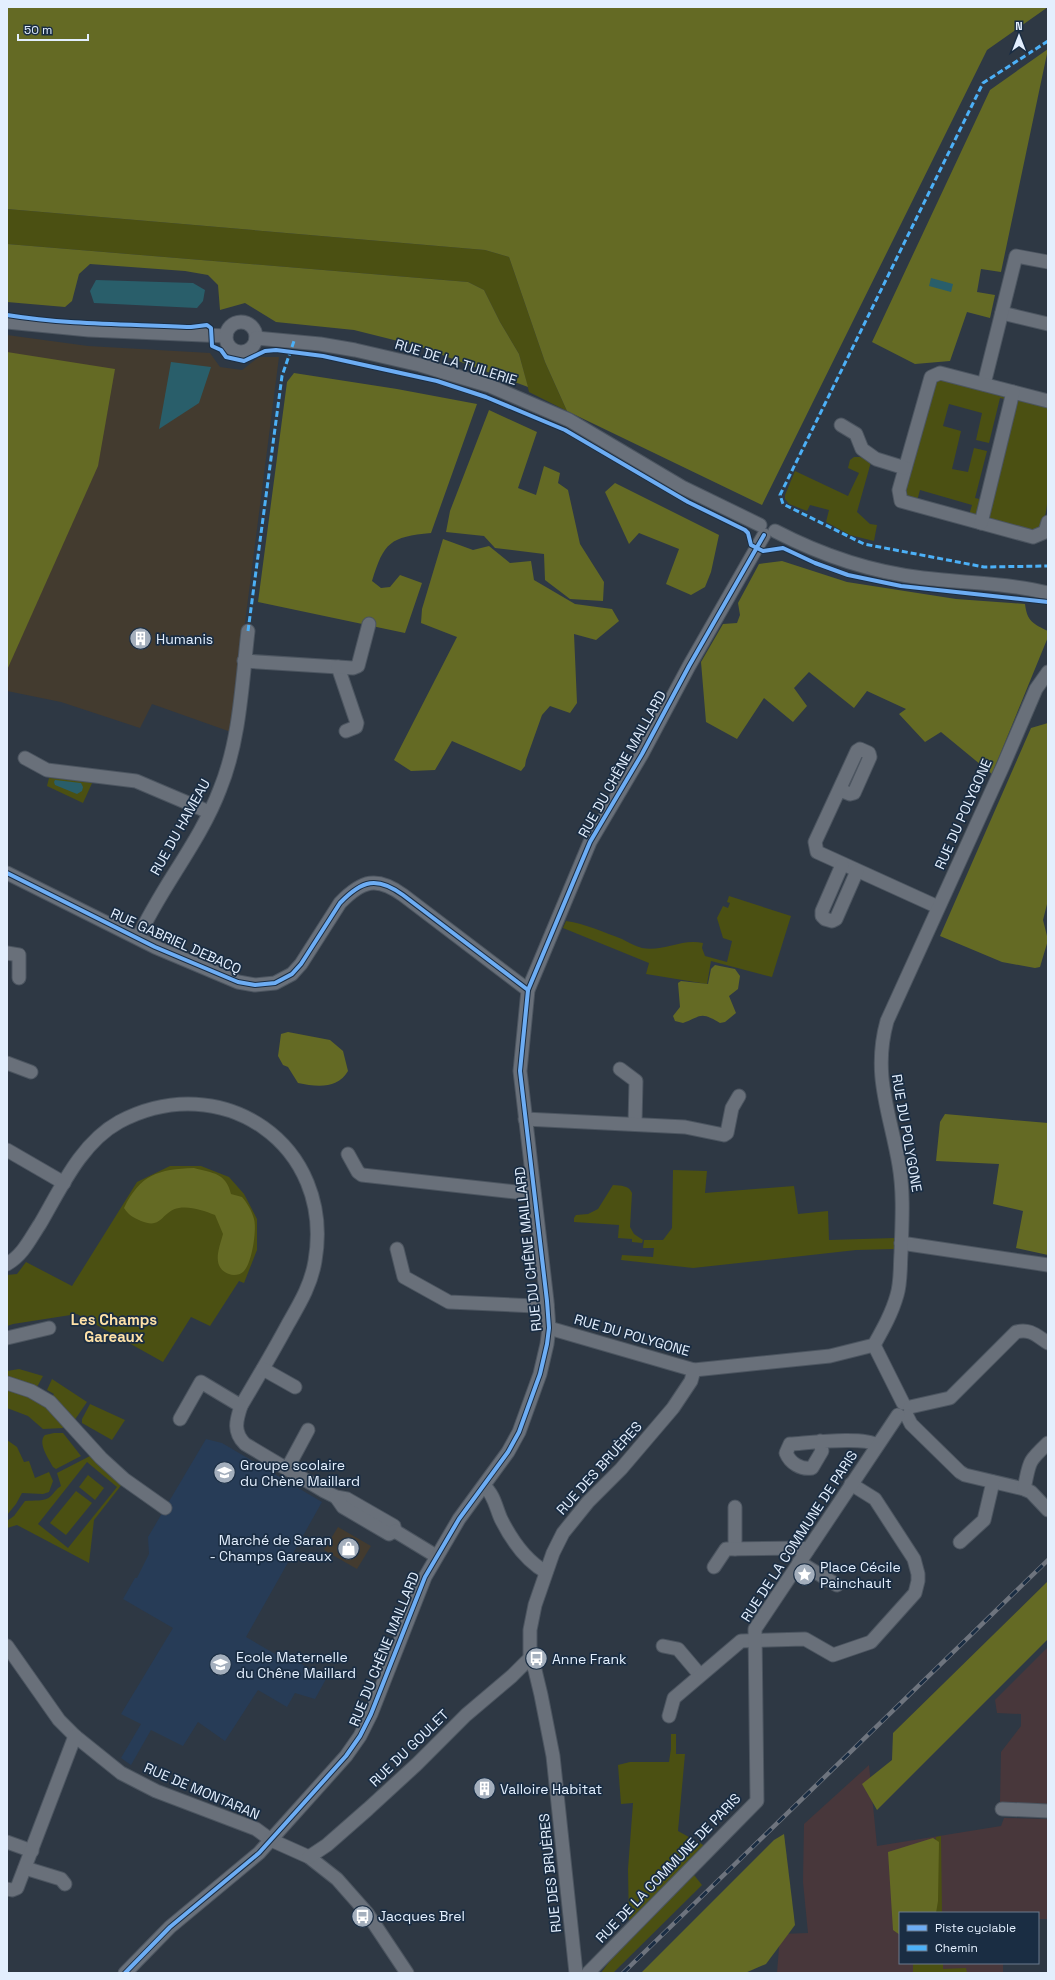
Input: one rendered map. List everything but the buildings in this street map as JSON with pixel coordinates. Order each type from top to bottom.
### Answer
[{"type":"street","points":[[984,384],[1016,256],[1048,262]]},
{"type":"street","points":[[1002,313],[1048,324]]},
{"type":"street","points":[[7,322],[89,330],[226,336]]},
{"type":"street","points":[[241,322],[250,325],[256,338],[253,346],[242,352],[230,348],[226,336],[232,324],[241,322]]},
{"type":"street","name":"RUE DE LA TUILERIE","points":[[256,338],[320,344],[355,350],[420,365],[490,386],[569,420],[682,487],[766,531],[852,563],[883,571],[928,579],[1024,587],[1048,592]]},
{"type":"street","points":[[1048,400],[940,373],[931,377],[899,490],[901,501],[1032,537],[1045,532],[1048,522]]},
{"type":"street","points":[[981,523],[1013,392]]},
{"type":"street","points":[[841,425],[856,434],[862,449],[876,459],[905,468]]},
{"type":"street","name":"RUE DU CHÊNE MAILLARD","points":[[125,1973],[157,1940],[259,1853],[346,1756],[360,1736],[371,1714],[425,1577],[436,1556],[458,1519],[508,1452],[519,1432],[540,1374],[550,1328],[520,1071],[528,990],[590,842],[642,754],[689,666],[766,531]]},
{"type":"street","name":"RUE DE LA TUILERIE","points":[[1024,587],[1048,585]]},
{"type":"street","points":[[244,661],[353,668],[358,666],[369,624]]},
{"type":"street","name":"RUE DU HAMEAU","points":[[138,938],[220,791],[231,757],[248,631]]},
{"type":"street","points":[[338,667],[358,723],[356,726],[346,731]]},
{"type":"street","name":"RUE DU POLYGONE","points":[[550,1328],[694,1370],[830,1356],[874,1345],[890,1315],[897,1295],[901,1243],[902,1191],[899,1164],[880,1073],[881,1045],[887,1021],[1036,689],[1048,672]]},
{"type":"street","points":[[25,758],[47,770],[136,781],[209,812]]},
{"type":"street","points":[[840,790],[815,846],[820,854],[938,907]]},
{"type":"street","points":[[842,865],[822,911],[822,916],[824,919],[832,921],[836,919],[856,871]]},
{"type":"street","name":"RUE GABRIEL DEBACQ","points":[[7,873],[138,938],[238,982],[260,986],[283,980],[298,969],[340,902],[346,896],[361,886],[382,883],[391,886],[528,990]]},
{"type":"street","points":[[7,953],[19,955],[19,978]]},
{"type":"street","points":[[7,1063],[31,1072]]},
{"type":"street","points":[[620,1069],[636,1081],[634,1124]]},
{"type":"street","points":[[525,1119],[685,1127],[724,1135],[727,1133],[732,1108],[739,1096]]},
{"type":"street","points":[[7,1264],[23,1251],[78,1160],[96,1140],[118,1123],[141,1112],[164,1105],[188,1103],[227,1110],[253,1120],[285,1145],[306,1179],[316,1210],[318,1235],[315,1262],[309,1286],[241,1406],[236,1425],[237,1433],[245,1444],[336,1497],[347,1499],[394,1526],[395,1531],[436,1556]]},
{"type":"street","points":[[7,1150],[64,1183]]},
{"type":"street","points":[[348,1154],[358,1172],[362,1175],[534,1194]]},
{"type":"street","points":[[901,1243],[1048,1265]]},
{"type":"street","points":[[397,1249],[404,1277],[447,1301],[535,1306],[547,1305]]},
{"type":"street","points":[[7,1338],[50,1328]]},
{"type":"street","points":[[905,1410],[950,1398],[1016,1332],[1031,1331],[1048,1343]]},
{"type":"street","points":[[874,1345],[911,1424],[960,1472],[965,1475],[1031,1492],[1048,1510]]},
{"type":"street","points":[[263,1369],[295,1387]]},
{"type":"street","name":"RUE DES BRUÈRES","points":[[576,1973],[554,1764],[541,1695],[535,1670],[530,1658],[530,1630],[535,1605],[546,1572],[563,1533],[588,1502],[621,1469],[673,1408],[691,1381],[694,1370]]},
{"type":"street","points":[[180,1418],[200,1382],[241,1406]]},
{"type":"street","points":[[7,1383],[30,1391],[50,1402],[94,1450],[124,1479],[165,1508]]},
{"type":"street","name":"RUE DE LA COMMUNE DE PARIS","points":[[588,1973],[757,1801],[755,1629],[877,1445],[905,1410]]},
{"type":"street","points":[[286,1469],[308,1430]]},
{"type":"street","points":[[820,1441],[872,1442],[877,1445]]},
{"type":"street","points":[[1024,1489],[1029,1464],[1032,1458],[1048,1443]]},
{"type":"street","points":[[960,1542],[984,1520],[993,1482]]},
{"type":"street","points":[[670,1716],[674,1698],[741,1641],[804,1639],[833,1655],[871,1642],[915,1593],[918,1574],[914,1559],[876,1499],[851,1484]]},
{"type":"street","points":[[484,1486],[490,1491],[502,1519],[514,1540],[535,1565],[546,1572]]},
{"type":"street","points":[[735,1507],[735,1549]]},
{"type":"street","points":[[714,1567],[726,1549],[802,1548],[803,1556],[837,1585]]},
{"type":"street","name":"RUE DE MONTARAN","points":[[7,1646],[59,1720],[75,1736],[121,1773],[156,1791],[256,1829],[271,1840],[308,1857],[337,1879],[367,1914],[408,1973]]},
{"type":"street","points":[[663,1646],[678,1649],[700,1675]]},
{"type":"street","name":"RUE DU GOULET","points":[[308,1857],[327,1845],[417,1764],[466,1715],[512,1676],[530,1658]]},
{"type":"street","points":[[7,1889],[12,1890],[17,1888],[26,1868],[75,1736]]},
{"type":"street","points":[[1002,1809],[1048,1811]]},
{"type":"street","points":[[7,1842],[32,1851]]},
{"type":"street","points":[[26,1868],[61,1879],[65,1884]]},
{"type":"shaded area","points":[[931,278],[953,284],[951,292],[929,286]]},
{"type":"shaded area","points":[[96,280],[193,283],[205,290],[203,301],[197,308],[94,303],[90,291]]},
{"type":"shaded area","name":"Humanis","points":[[7,335],[88,346],[210,353],[220,367],[242,370],[259,357],[279,357],[231,732],[152,704],[140,728],[61,702],[7,691]]},
{"type":"shaded area","points":[[171,362],[211,367],[199,403],[159,429]]},
{"type":"shaded area","points":[[55,780],[81,783],[83,787],[82,791],[77,794],[55,785]]},
{"type":"shaded area","points":[[206,1439],[222,1443],[322,1502],[246,1637],[277,1655],[280,1651],[326,1679],[315,1699],[295,1693],[287,1707],[258,1690],[225,1741],[198,1722],[183,1746],[151,1730],[131,1765],[121,1758],[141,1724],[121,1714],[173,1628],[123,1599],[135,1578],[137,1578],[149,1554],[148,1537]]},
{"type":"shaded area","name":"Marché de Saran - Champs Gareaux","points":[[338,1527],[371,1546],[357,1569],[324,1550]]},
{"type":"shaded area","points":[[1048,1647],[1048,1804],[1000,1802],[1001,1752],[1021,1726],[1021,1714],[997,1713],[995,1700]]},
{"type":"shaded area","points":[[869,1765],[877,1846],[1001,1826],[1004,1818],[1048,1819],[1048,1919],[1039,1919],[1039,1912],[899,1912],[899,1964],[1003,1964],[1003,1973],[777,1973],[780,1934],[808,1933],[803,1882],[804,1824]]},
{"type":"green space","points":[[7,7],[1048,7],[987,50],[762,505],[567,411],[545,362],[509,257],[485,250],[7,209]]},
{"type":"green space","points":[[1048,49],[1001,272],[981,269],[977,292],[995,295],[990,318],[967,312],[950,361],[915,364],[872,342],[990,90]]},
{"type":"green space","points":[[7,209],[485,250],[509,257],[545,362],[567,411],[529,392],[519,354],[500,322],[484,290],[468,282],[7,244]]},
{"type":"green space","points":[[7,244],[468,282],[484,290],[500,322],[519,354],[528,387],[418,346],[354,330],[276,322],[245,303],[220,310],[218,285],[208,275],[185,271],[90,264],[79,274],[72,301],[65,307],[7,302]]},
{"type":"green space","points":[[7,352],[115,369],[98,466],[7,670]]},
{"type":"green space","points":[[294,373],[397,389],[477,404],[431,533],[397,540],[385,550],[376,568],[372,581],[381,588],[390,587],[400,575],[422,583],[405,633],[258,602],[287,382]]},
{"type":"green space","points":[[936,379],[1010,395],[1009,400],[1000,398],[989,443],[976,440],[982,413],[949,404],[943,426],[961,431],[952,469],[968,472],[974,448],[987,451],[975,498],[984,500],[979,518],[969,515],[972,505],[920,490],[917,501],[906,498],[904,494]]},
{"type":"green space","points":[[1017,397],[1048,405],[1048,492],[1043,523],[1038,532],[989,521],[987,517]]},
{"type":"green space","points":[[489,410],[537,432],[518,488],[536,495],[544,466],[560,473],[558,483],[568,490],[580,544],[604,582],[603,601],[570,599],[545,580],[544,554],[495,548],[484,536],[446,532],[450,511]]},
{"type":"green space","points":[[854,457],[860,457],[871,462],[857,512],[870,524],[877,525],[874,541],[850,535],[826,522],[829,510],[810,505],[807,511],[789,504],[785,499],[785,495],[795,471],[848,496],[859,473],[848,468],[850,460]]},
{"type":"green space","points":[[615,483],[719,535],[711,572],[705,587],[691,595],[666,584],[679,549],[639,533],[629,544],[605,492]]},
{"type":"green space","points":[[443,539],[473,550],[489,546],[510,563],[531,561],[534,580],[575,604],[612,609],[619,621],[596,640],[574,634],[577,703],[570,713],[550,706],[542,715],[525,766],[521,771],[452,741],[435,770],[411,771],[394,760],[457,637],[421,623],[422,609]]},
{"type":"green space","points":[[782,561],[847,582],[956,599],[1025,604],[1029,618],[1035,624],[1048,631],[1048,637],[992,774],[941,732],[925,742],[899,714],[906,709],[867,691],[854,708],[809,672],[794,688],[807,706],[793,722],[764,698],[737,739],[706,722],[701,662],[723,624],[737,623],[740,615],[738,603],[759,564]]},
{"type":"green space","points":[[1048,723],[1048,900],[1043,920],[1048,940],[1040,967],[1035,968],[1002,962],[940,936],[1031,728]]},
{"type":"green space","points":[[49,778],[93,781],[83,803],[47,786]]},
{"type":"green space","points":[[729,896],[791,916],[772,977],[711,961],[707,984],[646,974],[649,963],[563,928],[566,921],[581,924],[642,948],[650,949],[688,942],[703,943],[702,948],[705,956],[727,962],[732,941],[723,938],[717,918],[723,906],[728,908],[730,903],[727,902]]},
{"type":"green space","points":[[715,965],[735,969],[740,976],[738,989],[729,996],[736,1013],[725,1022],[720,1023],[705,1016],[701,1016],[683,1023],[675,1021],[673,1016],[680,1007],[678,983],[681,981],[708,984],[711,969]]},
{"type":"green space","points":[[288,1032],[330,1040],[343,1051],[348,1071],[344,1077],[333,1084],[320,1086],[298,1083],[288,1067],[283,1065],[278,1056],[281,1034]]},
{"type":"green space","points":[[945,1114],[1048,1123],[1048,1255],[1016,1248],[1023,1211],[993,1204],[999,1164],[936,1161],[940,1122]]},
{"type":"green space","points":[[170,1166],[201,1166],[229,1177],[244,1194],[257,1219],[257,1250],[244,1283],[239,1281],[210,1326],[191,1317],[163,1362],[77,1314],[7,1326],[7,1275],[17,1274],[26,1262],[72,1286],[137,1182]]},
{"type":"green space","points":[[194,1168],[213,1173],[222,1178],[229,1187],[231,1194],[242,1197],[252,1213],[255,1224],[253,1247],[249,1262],[240,1274],[231,1275],[223,1271],[220,1267],[218,1262],[218,1251],[223,1234],[215,1215],[193,1208],[179,1208],[173,1210],[158,1222],[148,1223],[133,1217],[124,1208],[137,1188],[152,1176],[160,1172],[170,1170]]},
{"type":"green space","points":[[673,1170],[707,1171],[705,1193],[794,1186],[798,1214],[828,1211],[829,1240],[895,1238],[895,1249],[856,1250],[693,1268],[621,1260],[622,1255],[653,1257],[654,1248],[643,1248],[644,1240],[663,1240],[672,1228]]},
{"type":"green space","points":[[613,1185],[627,1187],[631,1190],[630,1227],[634,1234],[643,1240],[642,1243],[632,1242],[632,1239],[618,1238],[619,1225],[574,1222],[576,1215],[588,1214],[598,1209]]},
{"type":"green space","points":[[19,1369],[43,1376],[37,1387],[7,1377],[7,1371]]},
{"type":"green space","points":[[52,1379],[87,1402],[74,1421],[52,1397],[54,1394],[47,1390]]},
{"type":"green space","points":[[7,1389],[32,1398],[45,1406],[64,1425],[63,1428],[43,1429],[28,1416],[7,1408]]},
{"type":"green space","points":[[90,1404],[125,1420],[112,1440],[82,1423],[82,1419]]},
{"type":"green space","points":[[63,1433],[81,1456],[56,1469],[53,1467],[42,1442],[45,1435]]},
{"type":"green space","points":[[7,1440],[17,1447],[24,1462],[29,1461],[35,1478],[49,1472],[53,1481],[49,1492],[43,1494],[22,1493],[16,1504],[7,1515]]},
{"type":"green space","points":[[90,1456],[123,1483],[94,1520],[89,1563],[17,1525],[7,1528],[7,1521],[14,1516],[25,1501],[46,1499],[61,1486],[57,1473]],"holes":[[[87,1462],[117,1487],[68,1548],[38,1524]]]},
{"type":"green space","points":[[88,1475],[104,1488],[95,1500],[79,1487]]},
{"type":"green space","points":[[76,1491],[92,1503],[66,1535],[50,1523]]},
{"type":"green space","points":[[1048,1581],[1048,1639],[877,1810],[862,1784],[892,1760],[893,1733]]},
{"type":"green space","points":[[671,1734],[676,1734],[676,1754],[685,1754],[678,1831],[705,1846],[629,1922],[628,1869],[633,1803],[621,1804],[618,1765],[630,1762],[669,1762]]},
{"type":"green space","points":[[784,1834],[795,1925],[766,1964],[745,1973],[641,1973],[774,1840]]},
{"type":"green space","points":[[941,1836],[942,1912],[930,1912],[934,1904],[936,1837]]},
{"type":"green space","points":[[933,1838],[939,1842],[938,1901],[936,1912],[899,1912],[899,1934],[893,1930],[888,1852]]},
{"type":"green space","points":[[694,1875],[702,1885],[613,1973],[601,1973],[612,1958]]},
{"type":"green space","points":[[913,1964],[943,1964],[943,1969],[966,1968],[967,1973],[913,1973]]},
{"type":"railway","points":[[623,1973],[1048,1560]]},
{"type":"marked path","points":[[1048,41],[983,83],[780,495],[783,504],[864,544],[984,567],[1048,566]]},
{"type":"marked path","points":[[248,631],[282,376],[294,341]]},
{"type":"cycle path","points":[[7,315],[53,321],[99,324],[191,327],[207,325],[211,328],[212,346],[221,350],[226,357],[244,361],[265,351],[276,350],[323,356],[437,381],[486,397],[565,430],[688,502],[745,530],[748,533],[751,545],[763,551],[783,548],[815,563],[848,575],[901,586],[1048,602]]},
{"type":"cycle path","points":[[125,1973],[170,1927],[259,1853],[346,1756],[360,1736],[371,1714],[425,1577],[459,1519],[508,1452],[519,1432],[540,1374],[549,1328],[520,1071],[528,990],[590,842],[642,754],[689,666],[764,535]]},
{"type":"cycle path","points":[[7,873],[155,947],[238,982],[255,985],[275,983],[292,974],[301,964],[340,903],[355,889],[370,883],[377,883],[394,889],[403,895],[528,990]]},
{"type":"place","name":"Humanis","points":[[141,639]]},
{"type":"place","name":"Groupe scolaire du Chène Maillard","points":[[225,1473]]},
{"type":"place","name":"Marché de Saran - Champs Gareaux","points":[[348,1548]]},
{"type":"place","name":"Place Cécile Painchault","points":[[804,1575]]},
{"type":"place","name":"Anne Frank","points":[[537,1659]]},
{"type":"place","name":"Ecole Maternelle du Chêne Maillard","points":[[220,1665]]},
{"type":"place","name":"Valloire Habitat","points":[[484,1789]]},
{"type":"place","name":"Jacques Brel","points":[[363,1916]]},
{"type":"district","name":"Les Champs Gareaux","points":[[114,1328]]}]
